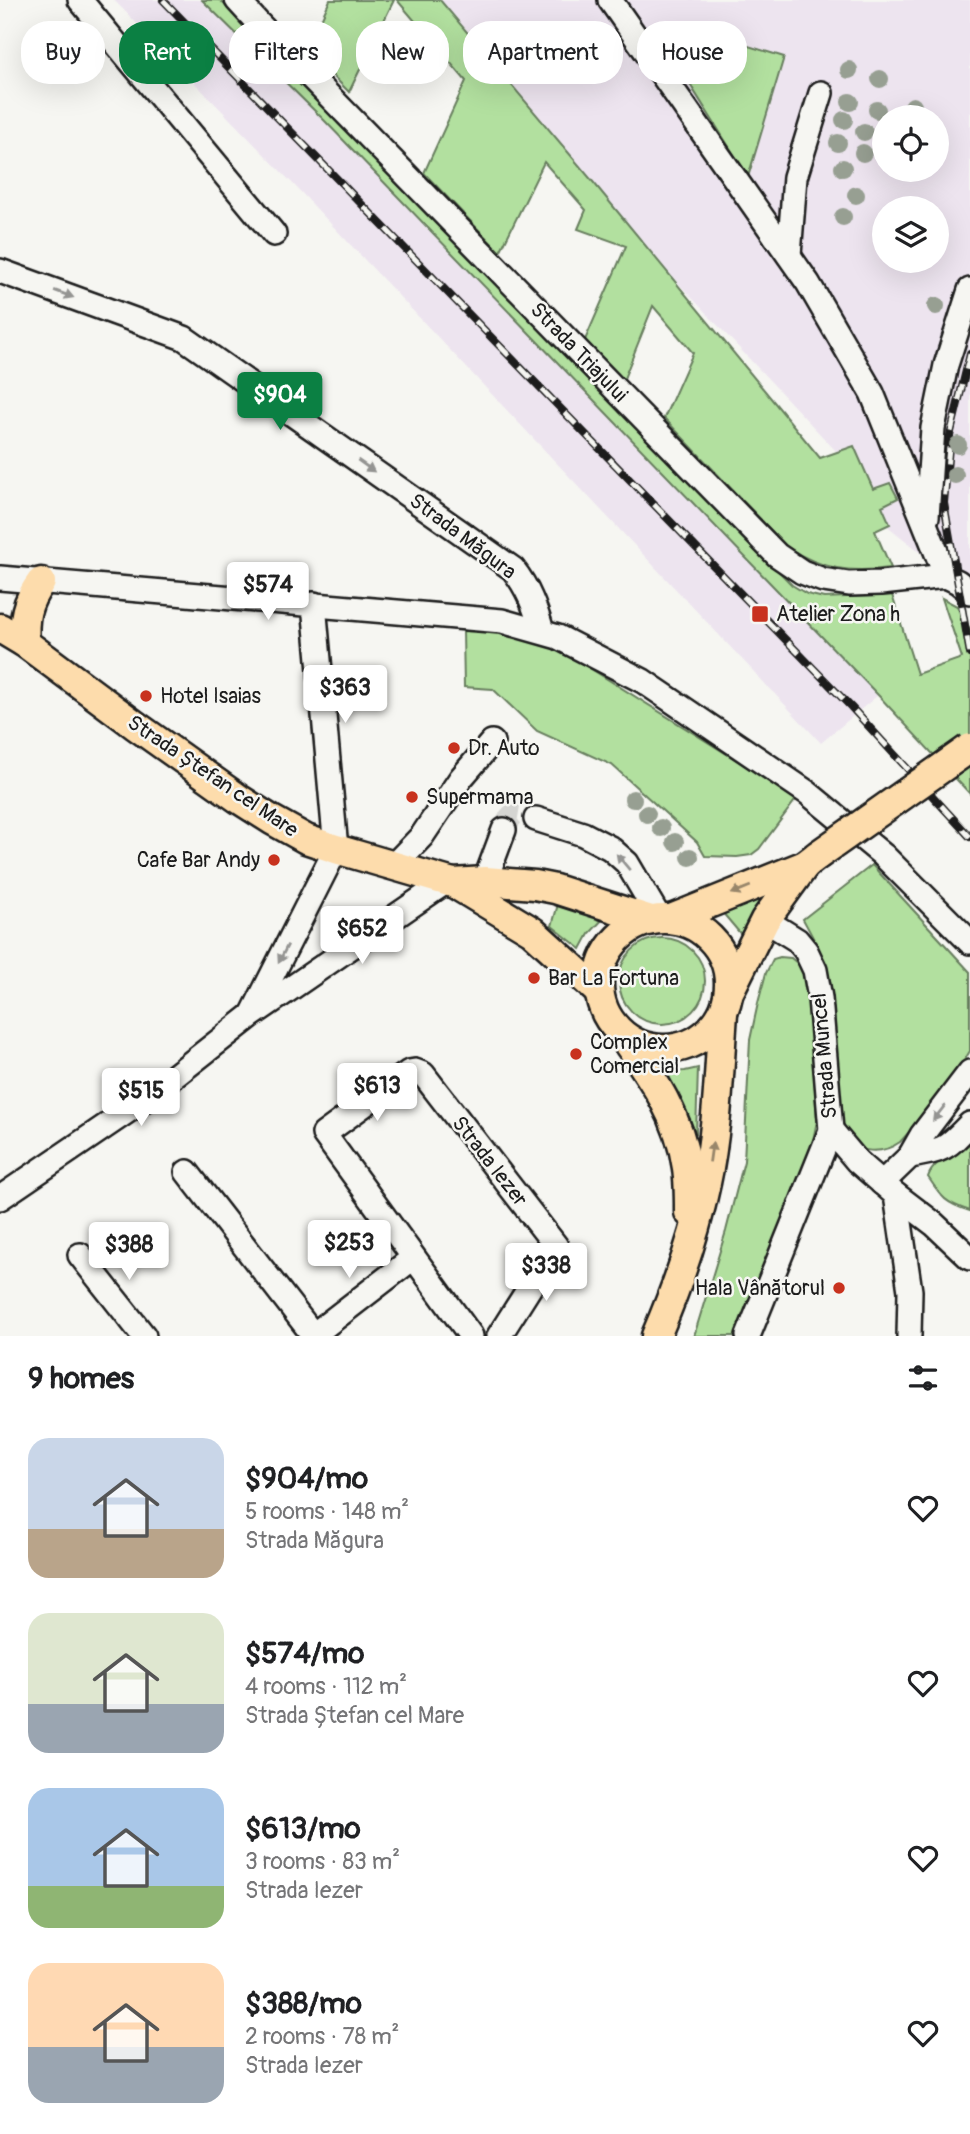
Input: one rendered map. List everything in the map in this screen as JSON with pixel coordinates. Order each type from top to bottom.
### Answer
[{"type":"main road","points":[[25,643],[26,610],[33,592],[41,582]]},
{"type":"main road","name":"Strada Ștefan cel Mare","points":[[0,628],[25,643],[239,799],[291,831],[336,849],[450,882],[485,881],[535,885],[661,919]]},
{"type":"main road","points":[[690,1242],[688,1170],[684,1148],[671,1112],[654,1080],[606,1014],[598,990],[599,971],[606,954],[617,938],[633,926],[661,919],[811,860],[970,748]]},
{"type":"main road","points":[[621,1034],[638,1045],[657,1050],[678,1049],[696,1041],[712,1029],[765,920],[811,860]]},
{"type":"main road","points":[[450,882],[531,930],[598,990]]},
{"type":"main road","points":[[656,1336],[690,1242],[706,1184],[712,1148],[728,972],[721,952],[708,936],[691,925],[661,919]]},
{"type":"street","points":[[80,0],[274,234]]},
{"type":"street","name":"Strada Triajului","points":[[237,0],[777,555],[802,572],[823,580],[849,584],[946,576]]},
{"type":"street","points":[[610,0],[808,283],[872,393],[946,576],[970,592]]},
{"type":"street","points":[[789,256],[795,177],[821,93]]},
{"type":"street","name":"Strada Măgura","points":[[0,271],[184,338],[513,569],[534,602],[542,631]]},
{"type":"street","points":[[927,524],[933,428],[946,365],[970,290]]},
{"type":"street","points":[[0,578],[502,621],[542,631],[643,681],[808,793],[883,855],[970,942]]},
{"type":"street","points":[[252,1015],[336,849],[314,604]]},
{"type":"street","points":[[393,866],[422,836],[461,778],[492,742]]},
{"type":"street","points":[[536,819],[583,834],[610,848],[627,863],[661,919]]},
{"type":"street","points":[[485,881],[504,830]]},
{"type":"street","points":[[0,1198],[144,1100],[252,1015],[450,882]]},
{"type":"street","name":"Strada Muncel","points":[[748,1336],[831,1130],[820,998],[815,970],[797,940],[765,920]]},
{"type":"street","name":"Strada Iezer","points":[[471,1336],[324,1134],[415,1070],[422,1073],[556,1246],[499,1336]]},
{"type":"street","points":[[909,1336],[910,1291],[889,1189],[922,1135],[970,1072]]},
{"type":"street","points":[[910,1156],[936,1152],[949,1145],[970,1124]]},
{"type":"street","name":"Strada Muncel","points":[[831,1130],[851,1155],[889,1189],[966,1247]]},
{"type":"street","points":[[187,1172],[313,1336],[413,1258]]},
{"type":"street","points":[[80,1255],[144,1336]]},
{"type":"shaded area","points":[[114,0],[202,0],[229,27],[229,84],[287,84],[878,695],[821,743],[196,84],[215,84],[215,21],[134,21]]},
{"type":"shaded area","points":[[412,0],[970,0],[970,601],[958,582],[886,525],[867,484],[491,84],[623,84],[623,21],[463,21],[463,54],[449,39],[449,21],[432,21]]},
{"type":"green space","points":[[202,0],[220,0],[241,21],[229,21],[229,27]]},
{"type":"green space","points":[[330,0],[394,0],[384,21],[356,21],[356,78],[349,92],[341,84],[342,21],[320,21]]},
{"type":"green space","points":[[397,0],[440,0],[463,27],[463,77],[449,61],[449,21],[415,21]]},
{"type":"green space","points":[[747,46],[784,57],[748,177],[690,84],[747,84]]},
{"type":"green space","points":[[287,84],[302,84],[792,585],[807,594],[824,598],[892,595],[917,674],[962,658],[942,598],[957,606],[970,629],[970,794],[878,695]]},
{"type":"green space","points":[[465,84],[511,84],[820,458],[854,446],[873,489],[890,483],[898,498],[882,506],[890,524],[875,531],[891,568],[837,568],[813,561],[787,547],[664,418],[693,353],[653,306],[623,381],[585,340],[626,246],[578,229],[586,210],[544,162],[500,252],[424,173]]},
{"type":"green space","points":[[463,631],[500,632],[556,647],[797,798],[759,849],[751,855],[705,856],[697,842],[612,765],[537,731],[493,689],[464,687]]},
{"type":"green space","points":[[872,865],[970,972],[970,1051],[943,1095],[900,1142],[875,1151],[852,1144],[839,1123],[829,979],[820,952],[803,919]]},
{"type":"green space","points":[[758,895],[766,906],[744,938],[722,912]]},
{"type":"green space","points":[[558,904],[604,918],[589,934],[581,949],[552,926]]},
{"type":"green space","points":[[662,938],[679,941],[693,950],[702,964],[705,981],[702,998],[693,1012],[679,1021],[662,1024],[645,1021],[631,1012],[622,998],[619,981],[622,964],[631,950],[645,941]]},
{"type":"green space","points":[[791,958],[803,968],[809,996],[817,1121],[812,1145],[790,1206],[736,1336],[694,1336],[744,1161],[750,1040],[758,1003],[766,973],[773,959]]},
{"type":"green space","points":[[698,1068],[696,1134],[667,1072]]},
{"type":"green space","points":[[970,1137],[970,1211],[945,1199],[928,1177],[935,1165]]},
{"type":"tunnel","points":[[504,830],[513,815],[536,819]]},
{"type":"railway","points":[[163,0],[851,707],[970,837]]},
{"type":"railway","points":[[970,354],[950,436],[944,503],[970,654]]},
{"type":"place","name":"Atelier Zona h","points":[[760,614]]},
{"type":"place","name":"Hotel Isaias","points":[[146,696]]},
{"type":"place","name":"Dr. Auto","points":[[454,748]]},
{"type":"place","name":"Supermama","points":[[412,797]]},
{"type":"place","name":"Cafe Bar Andy","points":[[274,860]]},
{"type":"place","name":"Bar La Fortuna","points":[[534,978]]},
{"type":"place","name":"Complex Comercial","points":[[576,1054]]},
{"type":"place","name":"Hala Vânătorul","points":[[839,1288]]}]
